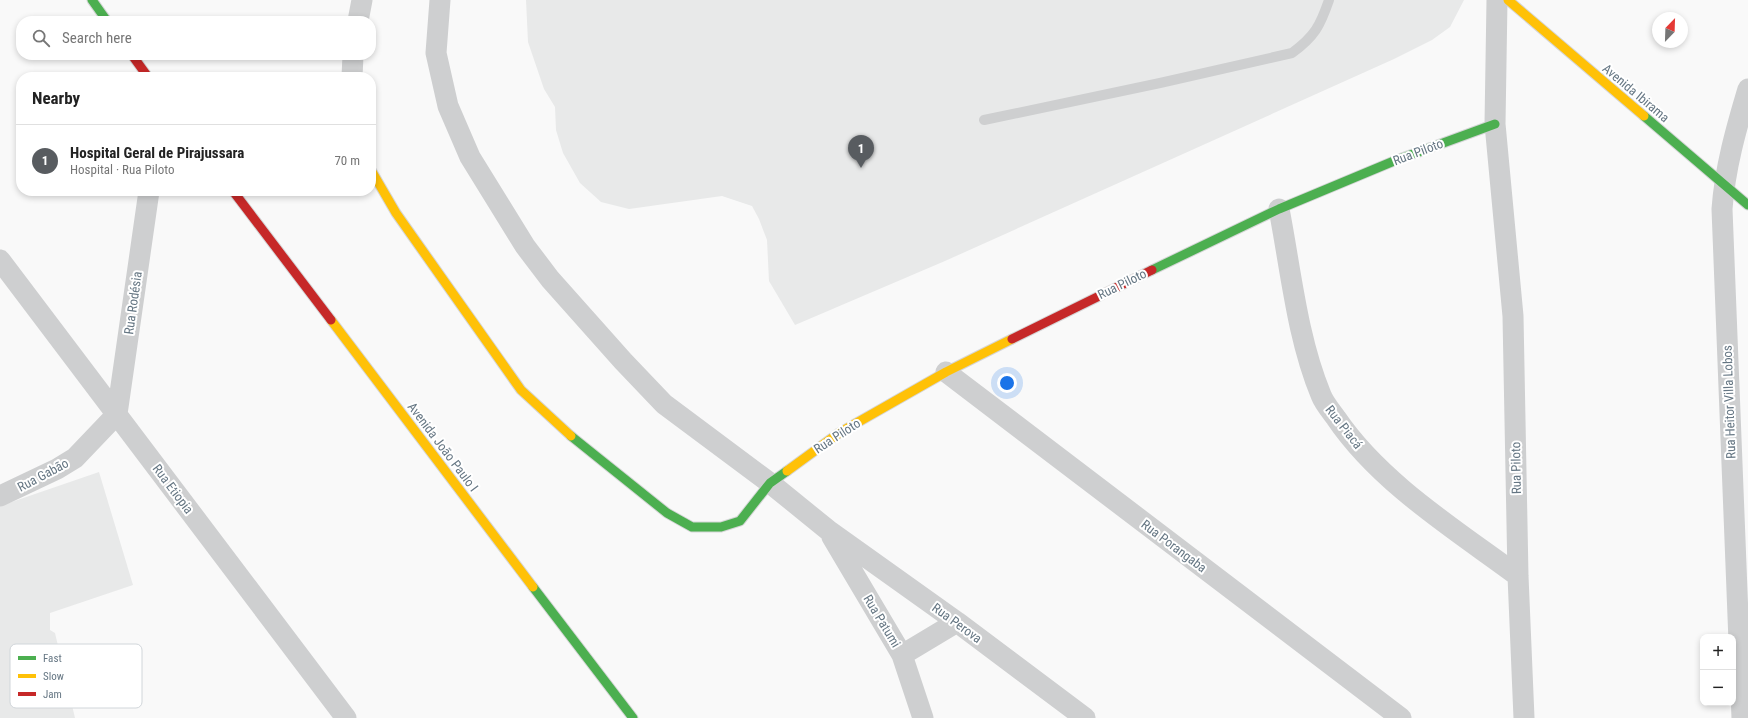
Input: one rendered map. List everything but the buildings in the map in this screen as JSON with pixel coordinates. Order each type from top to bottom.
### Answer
[{"type":"street","points":[[92,0],[103,16]]},
{"type":"street","points":[[359,16],[362,0]]},
{"type":"street","name":"Rua Perova","points":[[440,0],[436,53],[448,106],[470,157],[525,246],[550,279],[664,404],[770,483],[828,530],[957,622],[1085,718]]},
{"type":"street","name":"Rua Piloto","points":[[1497,0],[1495,124],[1513,316],[1518,576],[1524,718]]},
{"type":"street","name":"Avenida Ibirama","points":[[1508,0],[1748,205]]},
{"type":"street","points":[[136,60],[144,72]]},
{"type":"street","points":[[352,72],[353,60]]},
{"type":"street","name":"Rua Heitor Villa Lobos","points":[[1742,718],[1723,243],[1724,184],[1737,124],[1748,89]]},
{"type":"street","name":"Rua Piloto","points":[[376,179],[396,213],[522,390],[580,445],[667,513],[692,527],[721,527],[740,520],[770,483],[839,433],[946,372],[1114,288],[1279,209],[1394,161],[1495,124]]},
{"type":"street","name":"Rua Rodésia","points":[[117,414],[148,196]]},
{"type":"street","name":"Avenida João Paulo I","points":[[237,196],[633,718]]},
{"type":"street","name":"Rua Piacá","points":[[1279,209],[1305,344],[1321,397],[1342,428],[1368,458],[1418,501],[1518,576]]},
{"type":"street","name":"Rua Etiopia","points":[[0,260],[346,718]]},
{"type":"street","name":"Rua Porangaba","points":[[946,372],[1401,718]]},
{"type":"street","name":"Rua Gabão","points":[[0,496],[57,469],[75,458],[117,414]]},
{"type":"street","name":"Rua Patumi","points":[[828,530],[902,655],[923,718]]},
{"type":"street","points":[[902,655],[957,622]]},
{"type":"lane","points":[[984,120],[1160,83],[1292,53],[1308,41],[1316,31],[1329,0]]},
{"type":"shaded area","points":[[526,0],[1464,0],[1450,27],[1432,40],[1394,59],[945,261],[795,325],[769,281],[767,240],[752,206],[722,196],[629,209],[601,202],[580,183],[563,153],[556,130],[555,107],[544,89],[528,42]]},
{"type":"shaded area","points":[[99,472],[133,585],[50,613],[50,630],[55,633],[58,644],[10,644],[10,708],[73,708],[75,718],[0,718],[0,506]]},
{"type":"traffic: fast","points":[[92,0],[103,16]]},
{"type":"traffic: fast","points":[[1644,116],[1748,205]]},
{"type":"traffic: fast","points":[[1152,270],[1279,209],[1394,161],[1495,124]]},
{"type":"traffic: fast","points":[[571,436],[667,513],[692,527],[721,527],[740,521],[770,483],[787,471]]},
{"type":"traffic: fast","points":[[533,587],[633,718]]},
{"type":"traffic: slow","points":[[1508,0],[1644,116]]},
{"type":"traffic: slow","points":[[376,179],[396,213],[521,390],[571,436]]},
{"type":"traffic: slow","points":[[331,320],[533,587]]},
{"type":"traffic: slow","points":[[787,471],[839,433],[946,372],[1012,339]]},
{"type":"traffic: jam","points":[[136,60],[144,72]]},
{"type":"traffic: jam","points":[[237,196],[331,320]]},
{"type":"traffic: jam","points":[[1012,339],[1152,270]]},
{"type":"place","name":"Hospital Geral de Pirajussara","points":[[861,168]]}]
